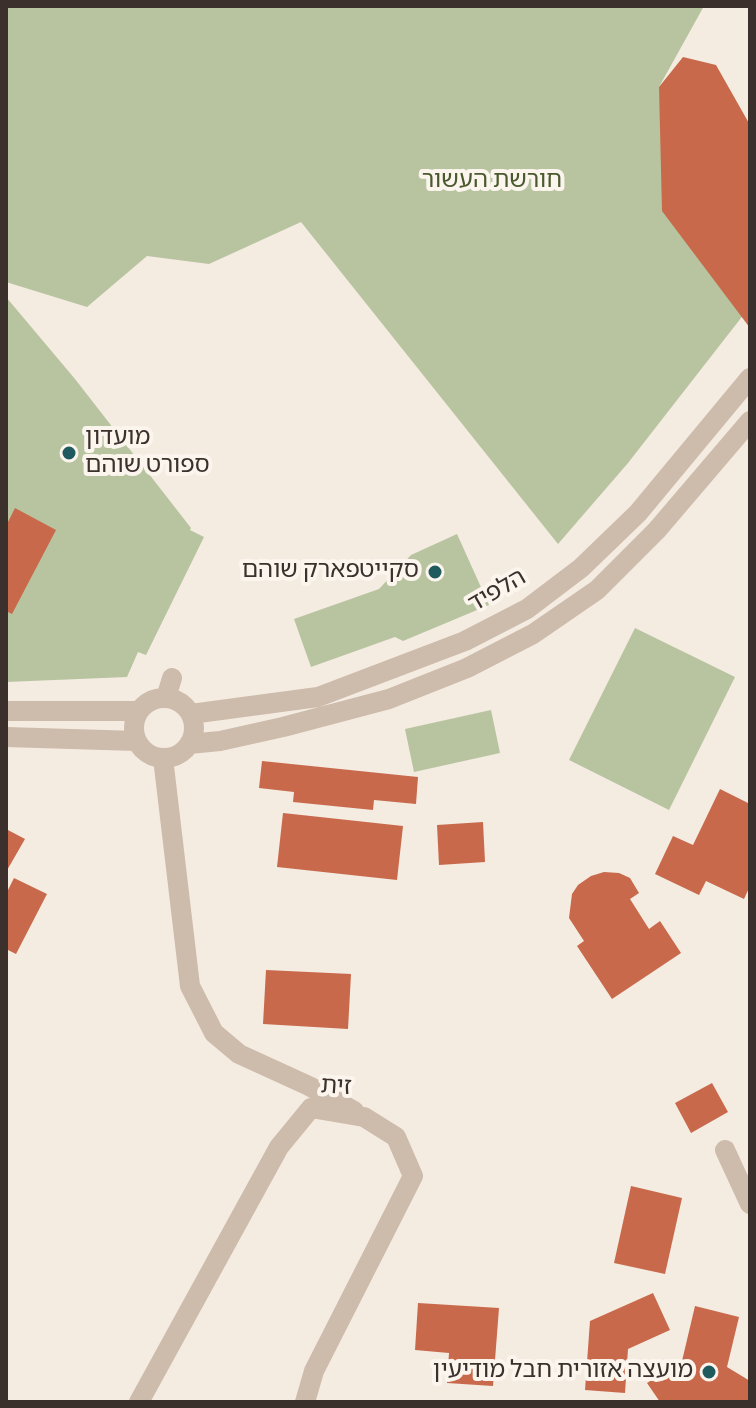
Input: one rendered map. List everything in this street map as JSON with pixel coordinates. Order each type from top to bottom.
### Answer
[{"type":"street","name":"הלפיד","points":[[191,714],[318,697],[465,641],[527,609],[581,568],[638,513],[750,378]]},
{"type":"street","points":[[189,744],[270,730],[389,699],[467,668],[533,634],[597,590],[657,530],[750,421]]},
{"type":"street","points":[[169,688],[191,714],[194,724],[189,744],[182,752],[163,758],[144,750],[134,731],[139,711],[169,688]]},
{"type":"street","points":[[6,711],[139,711]]},
{"type":"street","points":[[6,737],[137,741]]},
{"type":"street","points":[[163,758],[190,986],[214,1033],[239,1054],[309,1086],[364,1117]]},
{"type":"street","name":"זית","points":[[139,1402],[279,1147],[311,1108],[364,1117],[396,1137],[413,1176],[314,1371],[305,1402]]},
{"type":"street","points":[[725,1150],[750,1204]]},
{"type":"green space","name":"חורשת העשור","points":[[6,6],[704,6],[659,87],[669,194],[748,309],[628,463],[558,544],[301,222],[209,264],[147,256],[87,307],[6,282]]},
{"type":"green space","name":"מועדון ספורט שוהם","points":[[6,297],[75,379],[190,530],[204,537],[146,655],[138,652],[127,677],[6,682]]},
{"type":"green space","name":"סקייטפארק שוהם","points":[[457,534],[489,605],[403,641],[395,637],[311,667],[294,619],[379,589],[411,555]]},
{"type":"green space","points":[[635,628],[735,677],[669,810],[569,760]]},
{"type":"green space","points":[[491,710],[500,753],[414,772],[405,729]]},
{"type":"building","points":[[683,57],[716,65],[750,125],[750,328],[662,211],[659,87]]},
{"type":"building","points":[[15,508],[56,530],[12,614],[6,611],[6,526]]},
{"type":"building","points":[[262,761],[418,777],[416,804],[374,800],[373,810],[293,802],[294,792],[259,788]]},
{"type":"building","points":[[720,789],[750,804],[750,886],[744,899],[706,881],[699,895],[655,874],[673,836],[693,845]]},
{"type":"building","points":[[283,813],[403,826],[397,880],[277,867]]},
{"type":"building","points":[[483,822],[485,862],[439,865],[437,825]]},
{"type":"building","points":[[6,829],[25,839],[6,872]]},
{"type":"building","points":[[604,872],[630,878],[639,893],[630,899],[649,929],[660,921],[681,953],[612,999],[577,946],[584,941],[569,918],[572,894],[578,885]]},
{"type":"building","points":[[14,878],[47,894],[16,954],[6,949],[6,894]]},
{"type":"building","points":[[266,970],[351,974],[348,1029],[263,1024]]},
{"type":"building","points":[[712,1083],[728,1112],[691,1133],[675,1103]]},
{"type":"building","points":[[631,1186],[682,1198],[665,1274],[614,1263]]},
{"type":"building","points":[[653,1293],[670,1330],[628,1349],[625,1393],[585,1390],[590,1321]]},
{"type":"building","points":[[418,1303],[499,1308],[493,1386],[447,1383],[449,1353],[415,1350]]},
{"type":"building","points":[[695,1306],[739,1317],[727,1367],[750,1381],[750,1402],[660,1402],[647,1383],[682,1361]]},
{"type":"place","name":"מועדון ספורט שוהם","points":[[69,453]]},
{"type":"place","name":"סקייטפארק שוהם","points":[[435,572]]},
{"type":"place","name":"מועצה אזורית חבל מודיעין","points":[[709,1372]]}]
